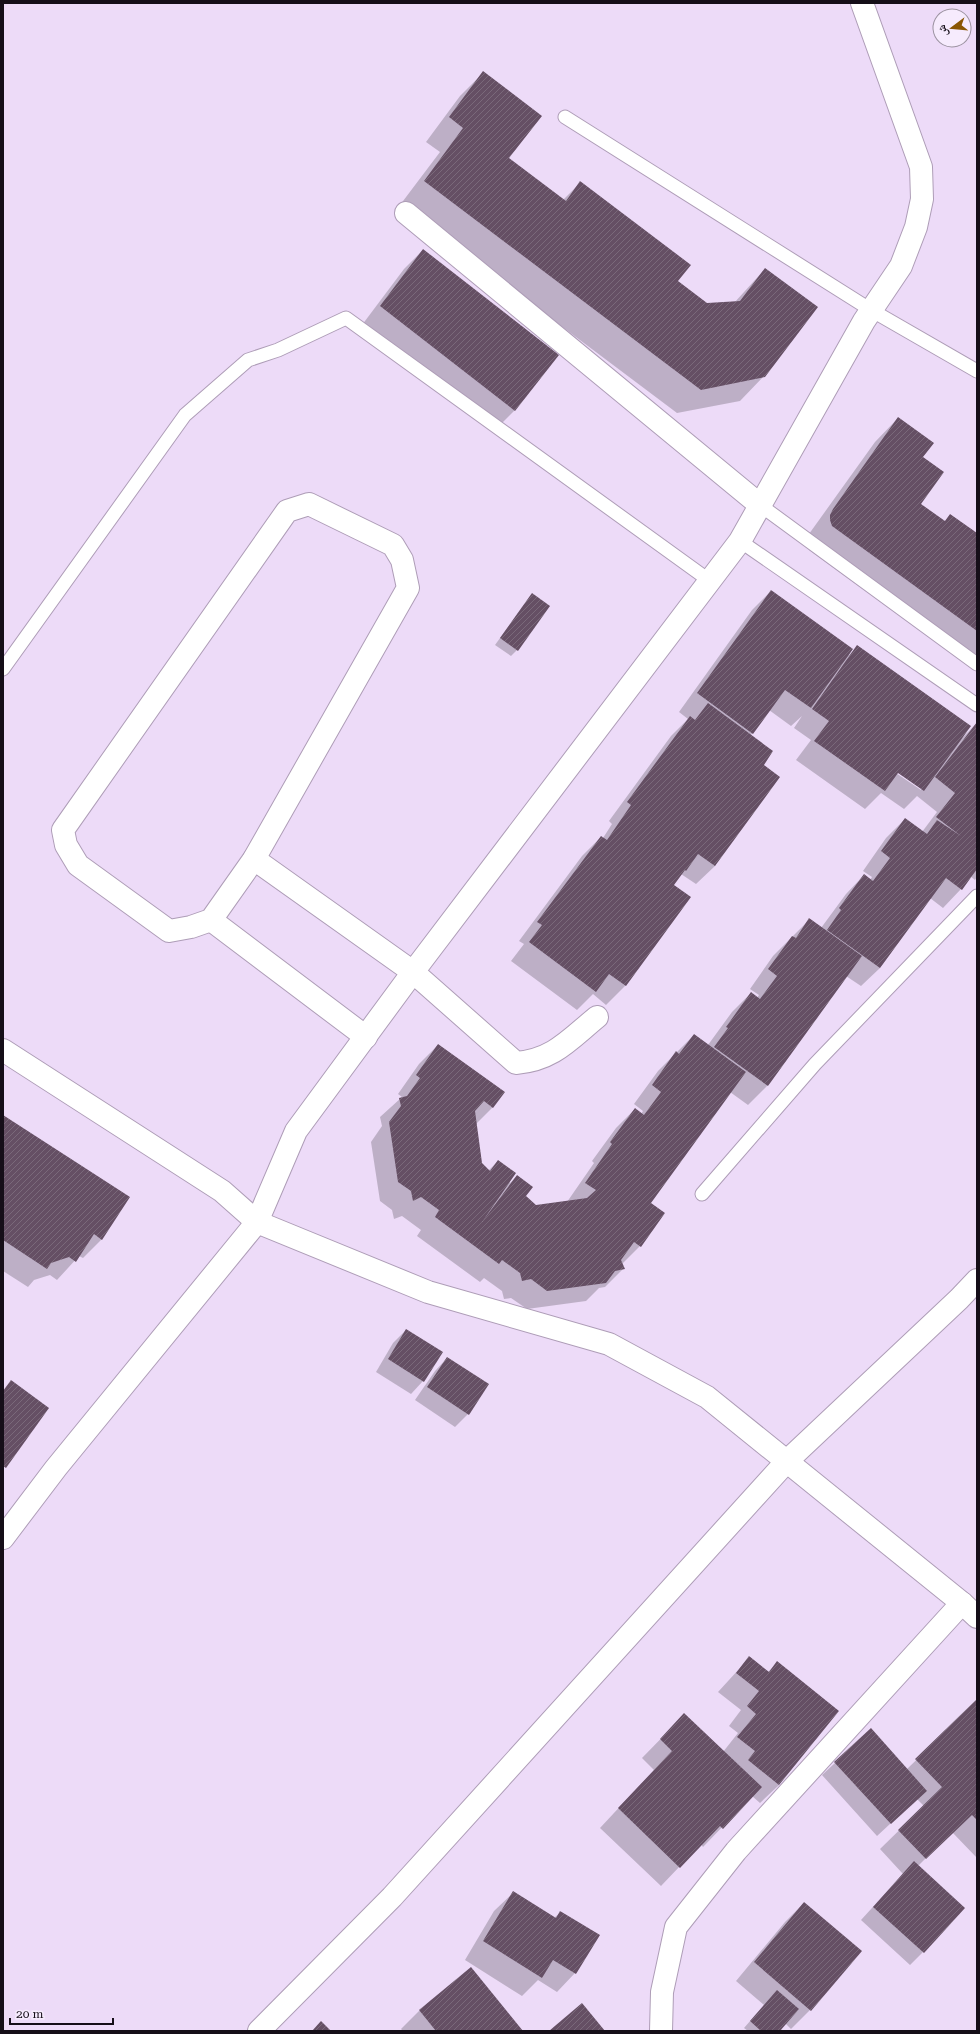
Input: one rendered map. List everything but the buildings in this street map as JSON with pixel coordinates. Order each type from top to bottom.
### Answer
[{"type":"street","points":[[3,1538],[56,1468],[257,1222],[296,1131],[366,1038],[413,972],[740,541],[871,310],[901,266],[916,227],[922,199],[921,167],[862,3]]},
{"type":"street","points":[[406,213],[760,505]]},
{"type":"street","points":[[309,504],[393,545],[402,560],[408,588],[254,859],[211,920],[191,927],[169,931],[78,865],[66,845],[63,830],[287,511],[309,504]]},
{"type":"street","points":[[254,859],[413,972],[516,1063],[532,1062],[553,1053],[597,1017]]},
{"type":"street","points":[[211,920],[366,1038]]},
{"type":"street","points":[[3,1050],[222,1191],[257,1222],[428,1292],[609,1344],[707,1397],[970,1610],[736,1852],[676,1927],[662,1992],[661,2031]]},
{"type":"street","points":[[259,2031],[392,1897],[787,1461],[959,1300],[977,1280]]},
{"type":"lane","points":[[565,117],[871,310],[977,370]]},
{"type":"lane","points":[[3,669],[185,415],[248,360],[278,350],[346,318],[710,580]]},
{"type":"lane","points":[[760,505],[977,664]]},
{"type":"lane","points":[[740,541],[977,705]]},
{"type":"lane","points":[[702,1194],[814,1064],[977,896]]}]
